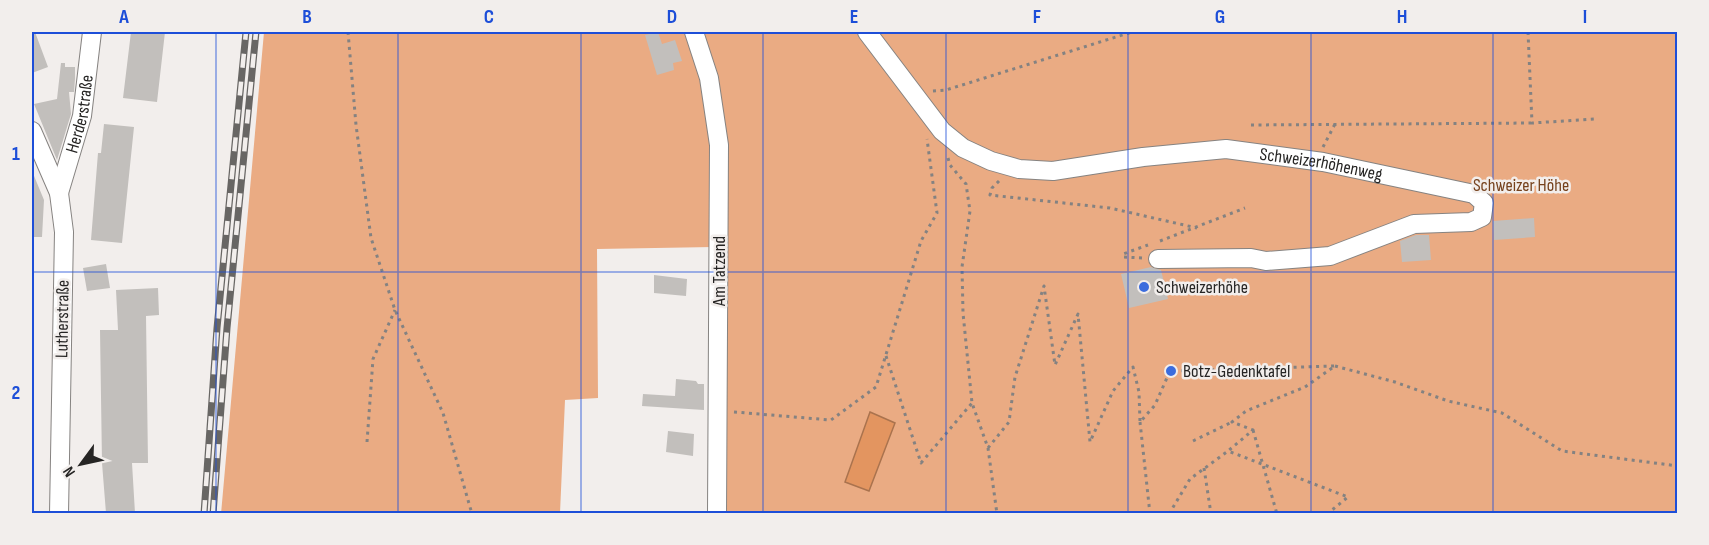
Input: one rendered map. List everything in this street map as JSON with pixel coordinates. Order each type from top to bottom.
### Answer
[{"type":"street","name":"Herderstraße","points":[[59,193],[82,116],[92,32]]},
{"type":"street","name":"Am Tatzend","points":[[694,32],[709,78],[719,145],[717,513]]},
{"type":"street","name":"Schweizerhöhenweg","points":[[867,32],[942,131],[963,148],[991,161],[1019,169],[1053,171],[1143,157],[1226,149],[1316,162],[1474,194],[1484,203],[1482,217],[1471,222],[1414,224],[1330,256],[1266,261],[1251,258],[1158,259]]},
{"type":"street","name":"Lutherstraße","points":[[32,131],[59,193],[64,232],[59,513]]},
{"type":"path","points":[[348,32],[356,125],[371,238],[395,310],[443,413],[472,513]]},
{"type":"path","points":[[913,94],[946,90],[1132,32]]},
{"type":"path","points":[[1528,32],[1532,123]]},
{"type":"path","points":[[1251,125],[1532,123],[1595,118]]},
{"type":"path","points":[[1316,162],[1335,124]]},
{"type":"path","points":[[719,411],[831,420],[876,387],[921,241],[937,213],[925,129],[942,131],[950,165],[966,184],[970,211],[962,267],[963,313],[972,403],[988,448],[997,513]]},
{"type":"path","points":[[1019,169],[1002,178],[992,188],[990,195],[1110,208],[1197,228],[1227,213],[1245,208]]},
{"type":"path","points":[[988,448],[1009,422],[1016,377],[1044,286],[1055,365],[1078,314],[1090,442],[1113,391],[1133,367],[1139,392],[1150,513]]},
{"type":"path","points":[[367,442],[373,359],[395,310]]},
{"type":"path","points":[[886,356],[921,463],[972,403]]},
{"type":"path","points":[[1140,422],[1155,405],[1170,371],[1335,366],[1395,382],[1448,401],[1502,412],[1562,451],[1677,466]]},
{"type":"path","points":[[1193,441],[1232,422],[1246,411],[1305,387],[1335,366]]},
{"type":"path","points":[[1232,422],[1253,430]]},
{"type":"path","points":[[1169,513],[1190,479],[1253,430]]},
{"type":"path","points":[[1253,430],[1265,465],[1277,513]]},
{"type":"path","points":[[1228,451],[1348,497],[1327,513]]},
{"type":"path","points":[[1204,468],[1211,513]]},
{"type":"green space","name":"Schweizer Höhe","points":[[264,32],[1677,32],[1677,513],[722,513],[713,144],[713,247],[597,249],[598,398],[565,400],[560,513],[221,514]]},
{"type":"shaded area","points":[[870,412],[895,423],[869,491],[845,482]]},
{"type":"building","points":[[32,32],[35,32],[48,67],[32,73]]},
{"type":"building","points":[[131,32],[165,32],[157,102],[123,98]]},
{"type":"building","points":[[658,32],[662,44],[675,40],[682,61],[673,63],[674,70],[657,75],[645,35]]},
{"type":"building","points":[[61,63],[65,63],[65,67],[75,67],[75,79],[74,92],[69,92],[71,114],[57,160],[34,104],[57,99]]},
{"type":"building","points":[[104,124],[134,127],[122,243],[91,240],[98,153],[101,153]]},
{"type":"building","points":[[32,171],[44,200],[42,237],[32,237]]},
{"type":"building","points":[[1534,218],[1535,237],[1494,240],[1493,221]]},
{"type":"building","points":[[1416,235],[1429,235],[1431,260],[1402,262],[1400,241]]},
{"type":"building","points":[[106,264],[110,288],[87,291],[83,268]]},
{"type":"building","name":"Schweizerhöhe","points":[[1151,267],[1161,270],[1168,299],[1129,308],[1121,274]]},
{"type":"building","points":[[654,275],[687,279],[686,296],[654,293]]},
{"type":"building","points":[[158,288],[159,315],[146,316],[148,463],[132,463],[135,513],[106,513],[102,463],[100,330],[118,330],[116,290]]},
{"type":"building","points":[[676,379],[704,384],[704,410],[642,406],[643,394],[675,396]]},
{"type":"building","points":[[668,431],[694,434],[693,456],[666,452]]},
{"type":"railway","points":[[204,514],[217,328],[246,32]]},
{"type":"railway","points":[[213,514],[227,328],[256,32]]},
{"type":"place","name":"Schweizerhöhe","points":[[1144,287]]},
{"type":"place","name":"Botz-Gedenktafel","points":[[1171,371]]}]
